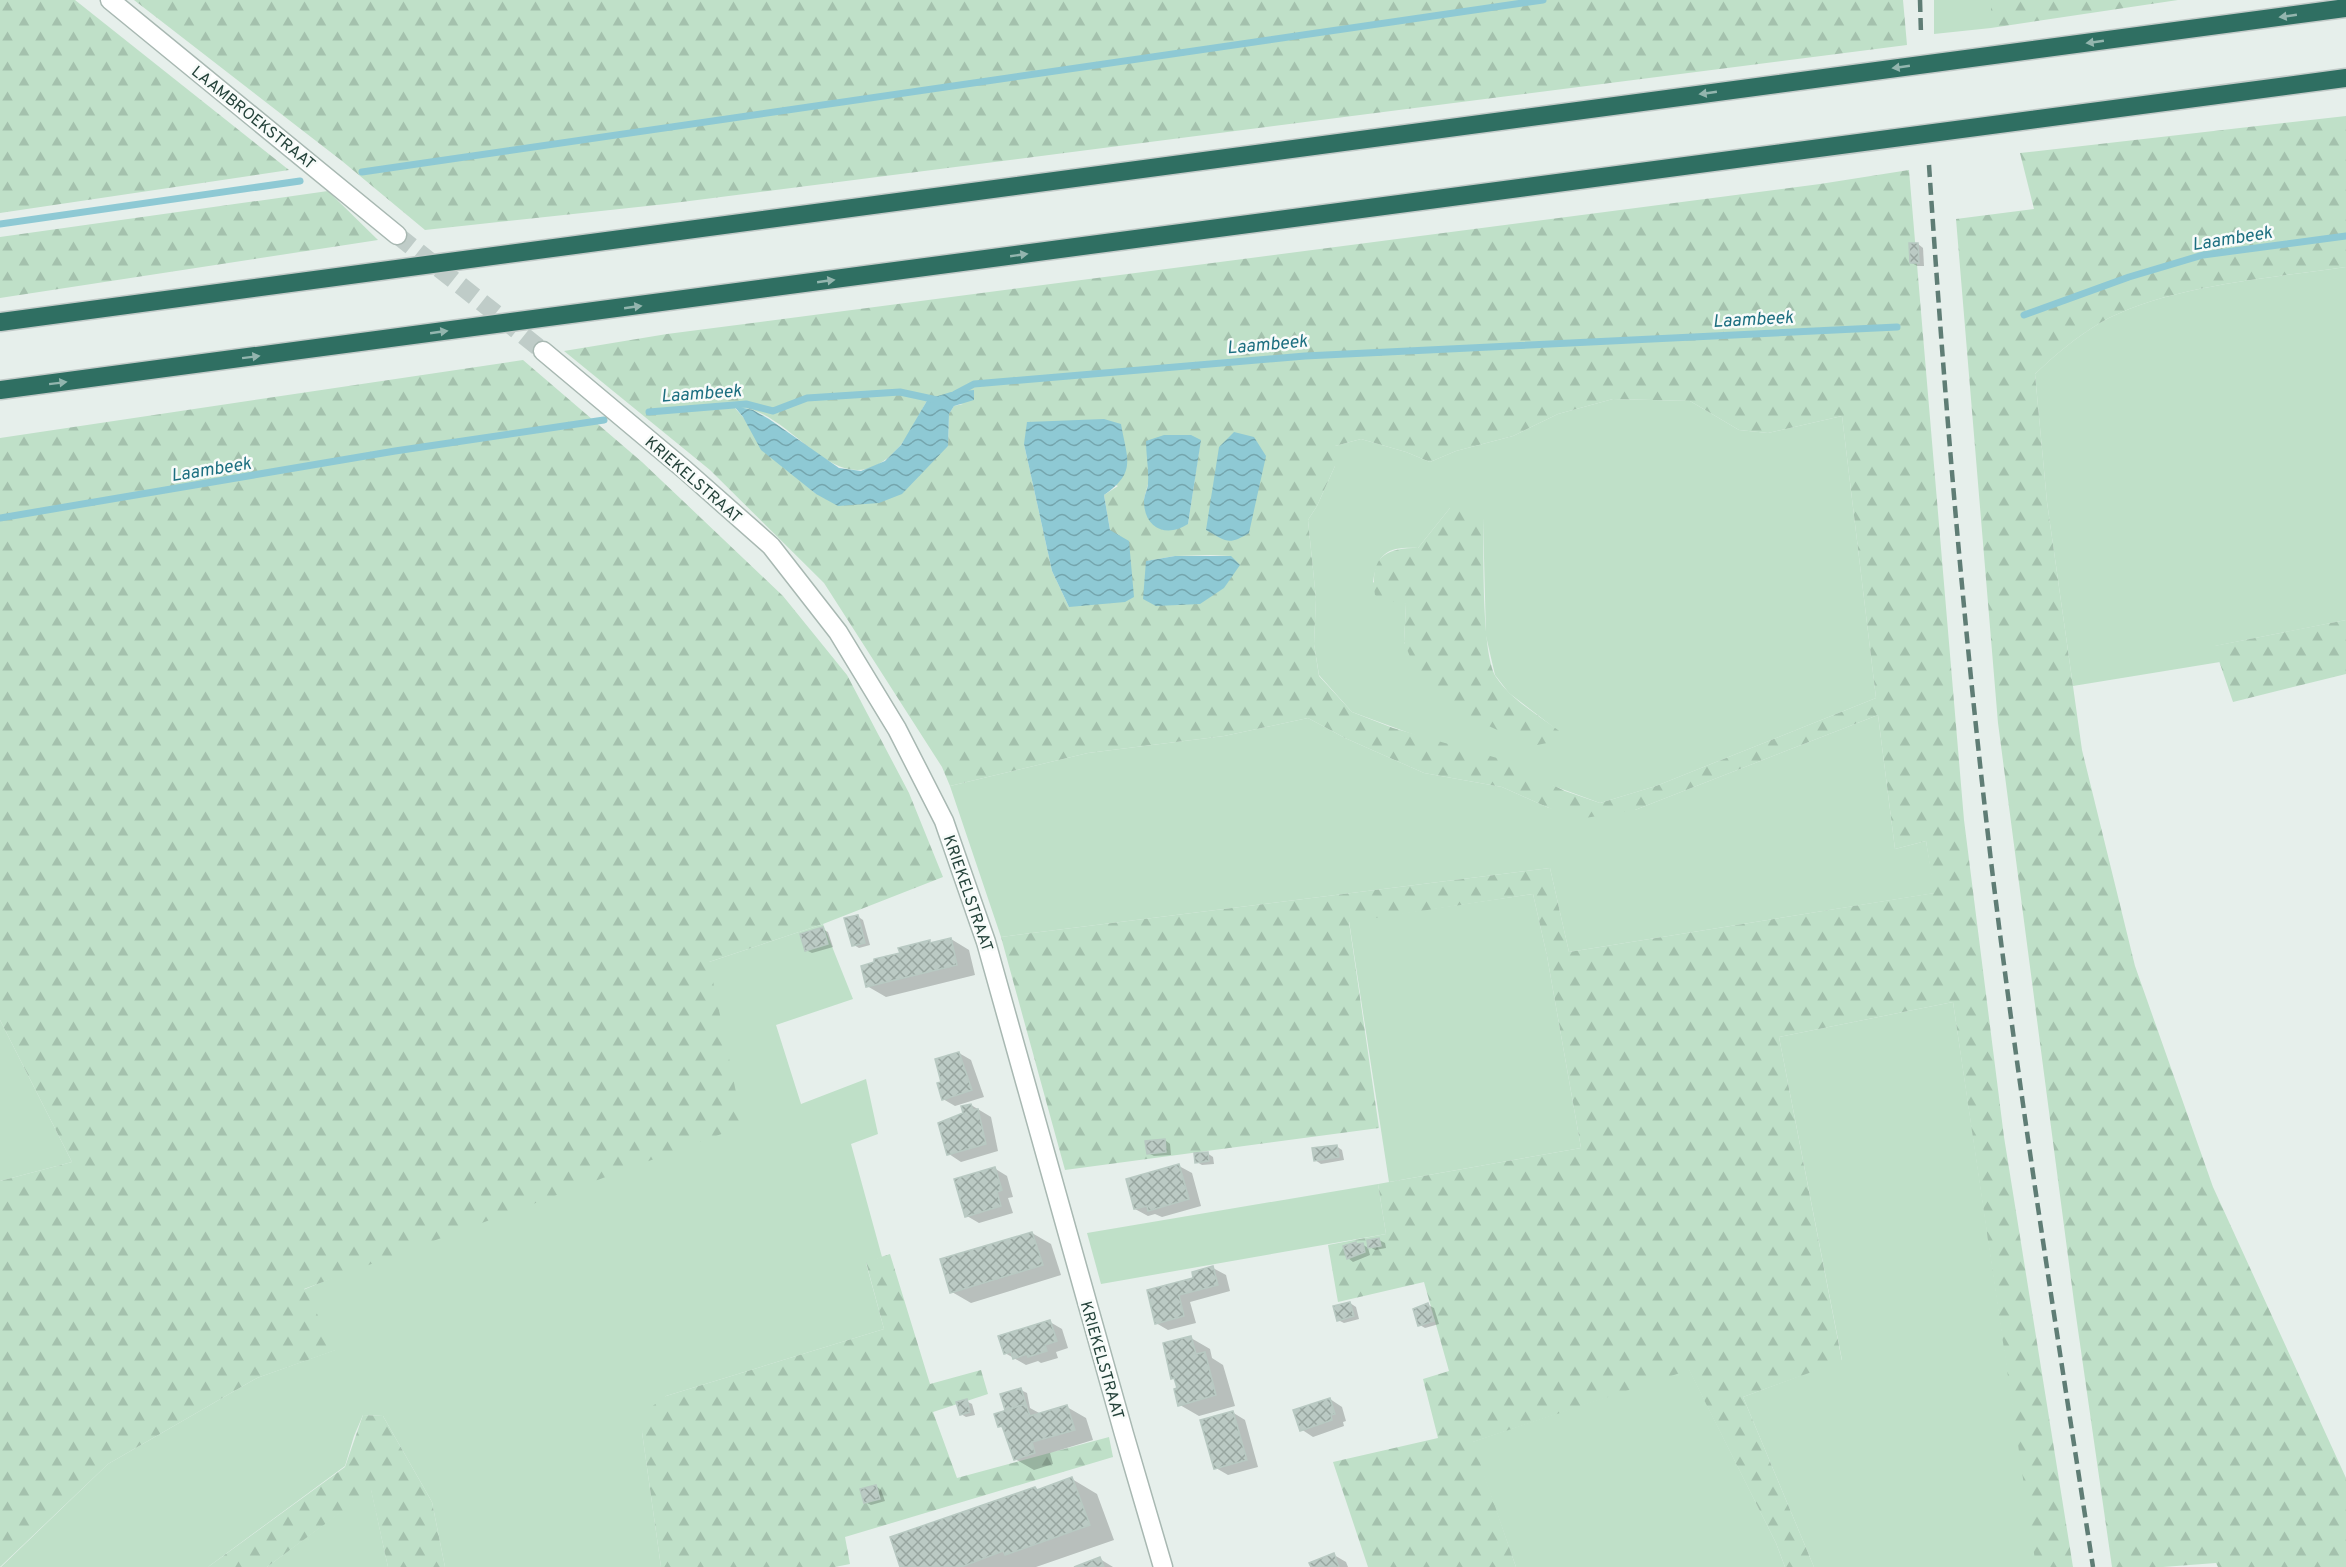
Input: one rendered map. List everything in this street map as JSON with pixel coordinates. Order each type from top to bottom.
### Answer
[{"type":"highway","points":[[0,322],[2346,8]]},
{"type":"highway","points":[[0,390],[2346,78]]},
{"type":"street","name":"LAAMBROEKSTRAAT","points":[[110,0],[397,235]]},
{"type":"street","name":"KRIEKELSTRAAT","points":[[543,351],[685,470],[771,546],[838,632],[897,729],[939,811],[986,942],[1120,1423],[1163,1567]]},
{"type":"green space","points":[[0,0],[75,0],[289,170],[0,213]]},
{"type":"green space","points":[[134,0],[1903,0],[1907,45],[666,204],[425,230],[342,161]]},
{"type":"green space","points":[[1934,0],[1991,0],[1991,28],[1934,34]]},
{"type":"green space","points":[[1991,0],[2178,0],[1991,28]]},
{"type":"green space","points":[[2346,116],[2346,267],[2219,285],[2155,300],[2126,310],[2091,328],[2035,374],[2047,502],[2082,750],[2135,966],[2213,1187],[2346,1478],[2346,1567],[2218,1567],[2216,1563],[2163,1567],[2112,1567],[2074,1302],[1998,723],[1956,219],[2034,209],[2020,153]]},
{"type":"green space","points":[[1909,170],[1964,820],[2004,1137],[2073,1567],[2036,1567],[1953,1002],[1779,1037],[1842,1361],[1743,1397],[1814,1567],[1785,1567],[1776,1543],[1689,1370],[1473,1442],[1516,1567],[1368,1567],[1333,1462],[1438,1438],[1423,1379],[1449,1371],[1424,1282],[1338,1302],[1328,1245],[1386,1234],[1378,1184],[1581,1148],[1547,956],[1533,894],[1349,922],[1379,1128],[1065,1170],[1001,937],[1550,868],[1569,952],[1934,893],[1926,841],[1895,849],[1878,715],[1635,810],[1585,818],[1549,808],[1502,787],[1424,773],[1345,738],[1308,718],[1224,736],[1088,753],[950,786],[942,767],[824,583],[710,470],[564,351],[667,334],[1820,184]],"holes":[[[928,399],[963,404],[954,406],[949,414],[948,446],[816,494],[796,477],[734,407],[753,410],[772,419],[824,458],[842,467],[860,470],[879,464],[899,447]],[[1613,399],[1690,401],[1739,430],[1768,433],[1842,416],[1876,698],[1656,786],[1600,803],[1565,791],[1497,758],[1393,728],[1352,712],[1319,676],[1314,644],[1316,599],[1308,520],[1335,466],[1335,446],[1361,439],[1406,452],[1430,462],[1456,451],[1513,436],[1558,414]],[[1200,440],[1188,524],[1144,499],[1148,484]],[[1024,444],[1118,486],[1104,495],[1110,530],[1069,607],[1052,571]],[[1175,556],[1231,556],[1146,561]]]},
{"type":"green space","points":[[328,191],[378,240],[0,298],[0,237]]},
{"type":"green space","points":[[2346,267],[2346,620],[2215,646],[2220,662],[2073,686],[2047,502],[2035,374],[2091,328],[2126,310],[2155,300],[2219,285]]},
{"type":"green space","points":[[523,360],[642,462],[783,596],[847,675],[909,793],[943,877],[823,924],[709,962],[743,1126],[304,1289],[336,1350],[257,1378],[108,1464],[0,1567],[0,1181],[72,1162],[0,1020],[0,438]]},
{"type":"green space","points":[[1613,399],[1690,401],[1739,430],[1768,433],[1842,416],[1876,698],[1656,786],[1600,803],[1352,712],[1319,675],[1314,644],[1316,599],[1308,520],[1335,466],[1335,446],[1361,439],[1406,452],[1430,462],[1456,451],[1513,436],[1558,414]],"holes":[[[1450,508],[1483,518],[1486,636],[1495,675],[1509,693],[1561,733],[1404,643],[1406,604],[1373,582],[1378,563],[1386,553],[1392,550],[1418,548]]]},
{"type":"green space","points":[[1460,504],[1483,517],[1486,625],[1491,665],[1496,677],[1510,693],[1562,733],[1547,743],[1532,746],[1452,709],[1422,686],[1404,642],[1406,604],[1382,600],[1375,595],[1375,572],[1381,558],[1396,550],[1418,548],[1450,508]]},
{"type":"green space","points":[[2346,620],[2346,674],[2233,702],[2214,646]]},
{"type":"green space","points":[[1878,715],[1895,849],[1926,841],[1935,893],[1569,952],[1550,868],[1001,937],[950,786],[1088,753],[1224,736],[1308,718],[1345,738],[1424,773],[1502,787],[1549,808],[1635,810]]},
{"type":"green space","points":[[1533,894],[1547,956],[1581,1148],[1389,1182],[1349,921]]},
{"type":"green space","points":[[823,924],[853,999],[776,1025],[801,1104],[866,1079],[878,1134],[851,1144],[882,1257],[866,1263],[884,1329],[666,1396],[642,1432],[661,1567],[445,1567],[432,1502],[383,1416],[363,1415],[345,1466],[208,1567],[1,1567],[108,1464],[257,1378],[335,1350],[303,1290],[346,1272],[709,962]]},
{"type":"green space","points":[[1953,1002],[2037,1567],[1814,1567],[1743,1397],[1842,1360],[1779,1037]]},
{"type":"green space","points":[[0,1020],[72,1162],[0,1181]]},
{"type":"green space","points":[[1378,1184],[1386,1234],[1101,1284],[1087,1233]]},
{"type":"green space","points":[[890,1254],[930,1384],[981,1370],[988,1394],[933,1412],[957,1478],[1109,1437],[1113,1457],[845,1537],[850,1564],[835,1567],[661,1567],[642,1432],[646,1411],[666,1396],[884,1329],[866,1262]]},
{"type":"green space","points":[[1689,1369],[1776,1543],[1785,1567],[1516,1567],[1472,1442]]},
{"type":"green space","points":[[363,1415],[383,1416],[432,1502],[445,1567],[388,1567],[371,1490],[267,1567],[208,1567],[345,1467]]},
{"type":"green space","points":[[371,1489],[388,1567],[267,1567]]},
{"type":"water","points":[[974,390],[974,400],[954,406],[949,414],[948,446],[902,494],[879,503],[838,506],[816,494],[761,450],[743,417],[734,406],[753,410],[769,419],[839,468],[861,471],[885,461],[901,445],[928,399],[951,392]]},
{"type":"water","points":[[1104,419],[1121,424],[1126,447],[1125,472],[1114,487],[1104,495],[1110,530],[1129,541],[1134,597],[1125,602],[1069,607],[1052,571],[1024,444],[1027,422]]},
{"type":"water","points":[[1234,432],[1254,437],[1266,456],[1249,533],[1231,541],[1206,530],[1219,447]]},
{"type":"water","points":[[1164,435],[1191,435],[1201,440],[1188,524],[1172,530],[1158,528],[1152,524],[1145,511],[1144,501],[1148,485],[1146,441]]},
{"type":"water","points":[[1175,556],[1231,556],[1240,565],[1224,588],[1200,604],[1156,606],[1143,599],[1146,561]]},
{"type":"building","points":[[1909,243],[1918,243],[1919,263],[1910,263]]},
{"type":"building","points":[[858,915],[865,943],[852,946],[844,918]]},
{"type":"building","points":[[823,927],[828,944],[805,951],[800,934]]},
{"type":"building","points":[[951,938],[957,965],[866,987],[861,966],[874,962],[874,959],[900,953],[898,948],[930,940],[930,943]]},
{"type":"building","points":[[959,1052],[972,1090],[942,1100],[937,1083],[941,1082],[935,1059]]},
{"type":"building","points":[[971,1104],[973,1110],[978,1109],[986,1144],[947,1155],[938,1123],[963,1113],[961,1106]]},
{"type":"building","points":[[1165,1139],[1166,1152],[1147,1154],[1145,1141]]},
{"type":"building","points":[[1337,1145],[1339,1157],[1314,1161],[1312,1148]]},
{"type":"building","points":[[1208,1152],[1209,1161],[1195,1163],[1194,1153]]},
{"type":"building","points":[[1179,1164],[1189,1199],[1148,1211],[1147,1206],[1134,1209],[1126,1179]]},
{"type":"building","points":[[995,1167],[1002,1190],[997,1192],[1001,1206],[965,1217],[954,1179]]},
{"type":"building","points":[[1032,1232],[1043,1265],[950,1293],[940,1259]]},
{"type":"building","points":[[1379,1238],[1381,1246],[1368,1248],[1367,1240]]},
{"type":"building","points":[[1356,1242],[1356,1244],[1363,1243],[1365,1252],[1347,1259],[1343,1246]]},
{"type":"building","points":[[1213,1266],[1218,1285],[1179,1295],[1184,1316],[1155,1324],[1147,1290],[1193,1278],[1192,1272]]},
{"type":"building","points":[[1350,1302],[1354,1316],[1337,1321],[1333,1306]]},
{"type":"building","points":[[1428,1303],[1434,1321],[1418,1326],[1413,1309]]},
{"type":"building","points":[[1050,1320],[1057,1341],[1045,1345],[1047,1351],[1013,1359],[1011,1352],[1004,1354],[998,1336]]},
{"type":"building","points":[[1191,1336],[1196,1354],[1205,1352],[1216,1395],[1178,1406],[1174,1389],[1177,1388],[1174,1378],[1171,1379],[1163,1343]]},
{"type":"building","points":[[1021,1388],[1026,1404],[1005,1410],[1000,1394]]},
{"type":"building","points":[[1330,1398],[1335,1414],[1331,1415],[1332,1420],[1300,1431],[1293,1410]]},
{"type":"building","points":[[967,1399],[970,1412],[960,1415],[956,1402]]},
{"type":"building","points":[[1026,1404],[1030,1416],[1067,1405],[1075,1430],[1032,1442],[1035,1453],[1014,1460],[1002,1426],[998,1427],[994,1414]]},
{"type":"building","points":[[1233,1411],[1247,1460],[1214,1469],[1200,1420]]},
{"type":"building","points":[[1072,1477],[1090,1525],[1005,1555],[1003,1551],[961,1567],[900,1567],[890,1537],[1035,1487],[1037,1490]]},
{"type":"building","points":[[876,1485],[880,1499],[864,1503],[860,1489]]},
{"type":"building","points":[[1334,1553],[1339,1567],[1311,1567],[1309,1563]]},
{"type":"building","points":[[1100,1557],[1104,1567],[1074,1567]]},
{"type":"waterway","points":[[362,172],[1543,0]]},
{"type":"waterway","points":[[0,224],[300,181]]},
{"type":"waterway","name":"Laambeek","points":[[2024,315],[2129,277],[2203,255],[2346,236]]},
{"type":"waterway","name":"Laambeek","points":[[955,394],[974,384],[1305,356],[1897,327]]},
{"type":"waterway","name":"Laambeek","points":[[649,412],[746,404],[773,411],[807,398],[900,392],[937,400]]},
{"type":"waterway","name":"Laambeek","points":[[0,518],[395,451],[604,420]]},
{"type":"tunnel","points":[[397,235],[543,351]]},
{"type":"railway","points":[[1920,0],[1921,34]]},
{"type":"railway","points":[[1929,165],[1957,526],[1994,886],[2028,1142],[2093,1567]]}]
